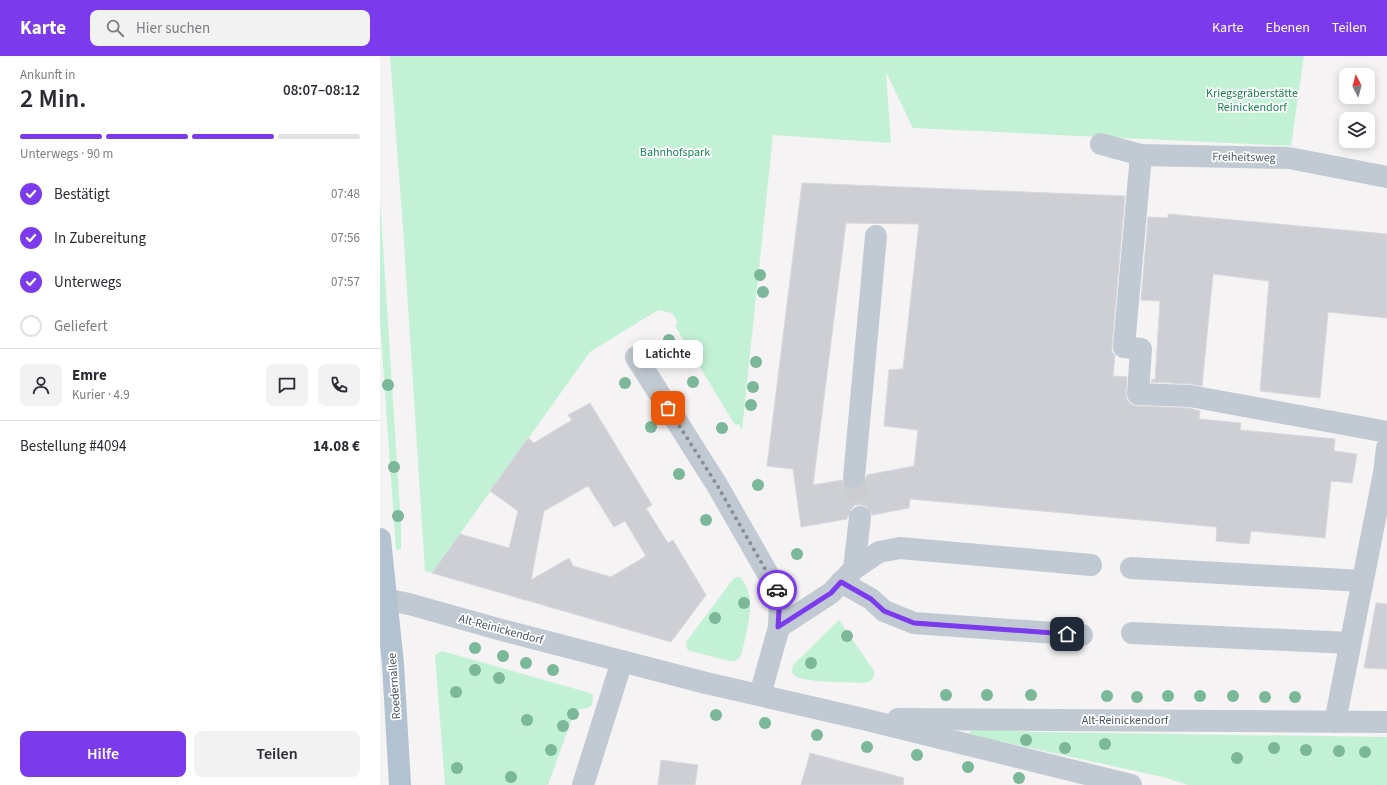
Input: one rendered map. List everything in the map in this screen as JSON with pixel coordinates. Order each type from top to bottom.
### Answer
[{"type":"main road","name":"Roedernallee","points":[[380,539],[383,599],[393,664],[400,785]]},
{"type":"street","name":"Freiheitsweg","points":[[1102,144],[1141,155],[1289,158],[1387,177]]},
{"type":"street","points":[[1141,155],[1124,347],[1141,349],[1138,394],[1190,396],[1387,432]]},
{"type":"street","points":[[854,478],[876,236]]},
{"type":"street","points":[[636,357],[717,485],[780,595],[778,627],[760,695]]},
{"type":"street","points":[[1335,722],[1384,473],[1387,448]]},
{"type":"street","points":[[848,575],[860,517]]},
{"type":"street","points":[[778,627],[831,593],[848,575],[879,552],[900,548],[1091,565]]},
{"type":"street","points":[[1132,568],[1362,581]]},
{"type":"street","points":[[848,575],[884,611],[914,623],[1082,635]]},
{"type":"street","name":"Alt-Reinickendorf","points":[[383,599],[410,604],[699,682],[863,719],[1131,785]]},
{"type":"street","points":[[1132,633],[1350,643]]},
{"type":"street","points":[[583,785],[622,661]]},
{"type":"street","name":"Alt-Reinickendorf","points":[[863,719],[1387,722]]},
{"type":"green space","points":[[390,56],[1304,56],[1291,146],[913,128],[886,72],[891,143],[773,135],[742,430],[739,424],[735,425],[675,326],[678,322],[672,313],[658,310],[590,352],[432,573],[425,571],[403,228]]},
{"type":"green space","points":[[380,200],[401,524],[401,549],[396,550],[380,321]]},
{"type":"green space","points":[[740,577],[745,584],[750,598],[748,628],[740,657],[735,661],[730,661],[690,651],[687,649],[686,642],[734,578]]},
{"type":"green space","points":[[839,620],[874,671],[874,676],[872,679],[869,682],[864,683],[830,682],[803,679],[795,676],[792,672],[794,664]]},
{"type":"green space","points":[[442,651],[593,695],[592,705],[588,708],[575,710],[548,785],[445,785],[435,655]]},
{"type":"green space","points":[[977,728],[1033,732],[1387,737],[1387,785],[1188,785],[1163,777],[971,735],[969,733],[971,729]]},
{"type":"building","points":[[802,183],[1125,196],[1112,352],[1115,355],[1113,376],[1127,377],[1127,400],[1132,405],[1138,406],[1189,408],[1200,411],[1199,419],[1241,423],[1240,430],[1335,439],[1334,451],[1357,454],[1352,483],[1331,481],[1325,538],[1251,531],[1249,544],[1216,541],[1217,527],[910,499],[909,508],[872,515],[867,507],[855,505],[850,510],[847,519],[801,527],[793,469],[767,466]],"holes":[[[846,223],[919,224],[903,369],[889,370],[884,426],[918,430],[914,466],[867,475],[864,484],[859,488],[853,489],[846,487],[842,480],[813,485]]]},
{"type":"building","points":[[1168,214],[1387,234],[1387,318],[1328,312],[1320,398],[1260,391],[1269,281],[1213,274],[1202,386],[1151,382],[1152,379],[1155,380],[1160,301],[1141,300],[1148,217],[1168,218]]},
{"type":"building","points":[[590,403],[652,505],[646,508],[668,543],[673,540],[706,595],[671,642],[432,573],[460,534],[509,548],[518,511],[490,491],[528,438],[534,443],[572,420],[568,415]],"holes":[[[588,486],[614,527],[625,521],[646,556],[611,577],[573,566],[569,558],[531,580],[544,511]]]},
{"type":"building","points":[[1376,603],[1387,604],[1387,669],[1364,668]]},
{"type":"building","points":[[810,753],[904,778],[903,785],[801,785]]},
{"type":"building","points":[[661,760],[698,765],[695,785],[658,785]]},
{"type":"tunnel","points":[[854,477],[860,517]]},
{"type":"way so far","points":[[668,408],[717,485],[777,590]]},
{"type":"place","name":"Latichte","points":[[668,408]]},
{"type":"route","points":[[777,590],[780,595],[778,627],[831,593],[841,582],[871,599],[884,611],[914,623],[1067,634]]},
{"type":"park label","name":"Kriegsgräberstätte Reinickendorf","points":[[1252,100]]},
{"type":"park label","name":"Bahnhofspark","points":[[675,152]]}]
